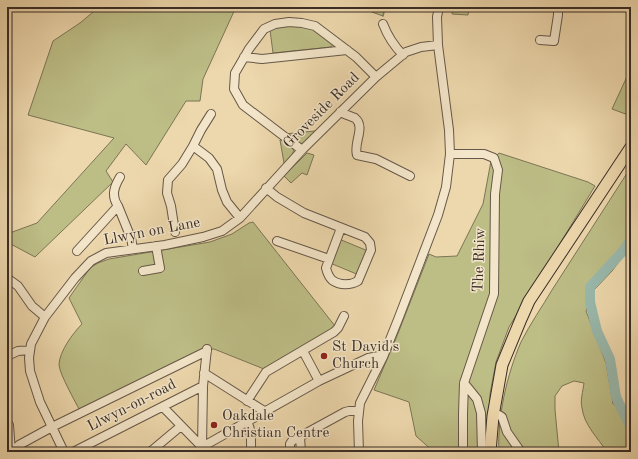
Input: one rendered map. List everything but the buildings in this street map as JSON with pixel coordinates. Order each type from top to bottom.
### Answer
[{"type":"main road","points":[[490,452],[493,416],[502,365],[529,301],[631,147]]},
{"type":"street","points":[[359,452],[358,411],[360,404],[383,357],[421,261],[438,215],[446,187],[450,154],[449,130],[438,45],[437,17],[439,7]]},
{"type":"street","points":[[540,40],[554,41],[558,7]]},
{"type":"street","points":[[302,150],[243,105],[234,89],[235,73],[244,57],[264,29],[275,24],[288,22],[315,26],[347,50],[376,76]]},
{"type":"street","points":[[384,24],[392,44],[403,55]]},
{"type":"street","name":"Groveside Road","points":[[240,218],[302,150],[376,76],[406,52],[421,46],[438,45]]},
{"type":"street","points":[[244,57],[262,59],[347,50]]},
{"type":"street","points":[[340,112],[355,119],[359,123],[360,129],[356,140],[357,155],[376,159],[410,176]]},
{"type":"street","points":[[175,232],[171,206],[167,193],[168,180],[182,164],[211,114]]},
{"type":"street","points":[[193,146],[210,158],[217,169],[222,190],[227,202],[240,218]]},
{"type":"street","name":"The Rhiw","points":[[450,154],[484,154],[494,158],[498,170],[495,194],[494,294],[464,383],[463,452]]},
{"type":"street","points":[[120,177],[115,186],[115,202],[131,238],[133,249]]},
{"type":"street","points":[[266,188],[277,197],[304,213],[365,237],[370,243],[371,250],[358,281],[347,285],[332,280],[326,268],[342,228]]},
{"type":"street","points":[[77,251],[118,206]]},
{"type":"street","name":"Llwyn on Lane","points":[[64,452],[40,402],[30,371],[30,350],[45,317],[75,278],[91,261],[106,253],[156,246],[203,237],[222,231],[240,218]]},
{"type":"street","points":[[277,241],[329,259]]},
{"type":"street","points":[[143,272],[160,268],[156,246]]},
{"type":"street","points":[[7,278],[18,286],[32,306],[45,317]]},
{"type":"street","points":[[247,400],[266,372],[334,332],[338,328],[344,316]]},
{"type":"street","points":[[7,356],[18,351],[30,350]]},
{"type":"street","points":[[12,452],[19,445],[52,427],[207,350],[199,450]]},
{"type":"street","points":[[303,351],[319,381]]},
{"type":"street","points":[[199,450],[246,421],[319,381],[368,358],[379,356],[383,357]]},
{"type":"street","points":[[204,373],[264,412]]},
{"type":"street","points":[[464,383],[477,399],[481,413],[482,452]]},
{"type":"street","name":"Llwyn-on-road","points":[[73,452],[203,386]]},
{"type":"street","points":[[163,407],[181,426],[199,450]]},
{"type":"street","points":[[290,452],[290,444],[292,441],[345,412],[358,411]]},
{"type":"street","points":[[493,416],[499,415],[502,417],[507,432],[521,452]]},
{"type":"street","points":[[246,421],[250,427],[251,452]]},
{"type":"street","points":[[9,425],[12,452]]},
{"type":"street","points":[[150,452],[181,426]]},
{"type":"street","points":[[300,437],[301,452]]},
{"type":"street","points":[[158,452],[167,439]]},
{"type":"green space","points":[[99,7],[236,7],[203,79],[200,101],[186,101],[146,165],[126,144],[106,171],[113,182],[35,257],[7,242],[7,234],[37,223],[114,138],[28,115],[53,41],[80,23]]},
{"type":"green space","points":[[358,7],[385,7],[383,16]]},
{"type":"green space","points":[[453,7],[469,7],[468,15],[452,14]]},
{"type":"green space","points":[[294,24],[315,30],[333,44],[331,47],[273,53],[270,30],[278,26]]},
{"type":"green space","points":[[631,68],[631,116],[612,109]]},
{"type":"green space","points":[[315,131],[304,144],[299,144],[284,134]]},
{"type":"green space","points":[[282,139],[294,150],[284,163],[280,140]]},
{"type":"green space","points":[[307,153],[314,155],[307,175],[302,173],[291,183],[284,176]]},
{"type":"green space","points":[[499,153],[588,182],[595,186],[509,327],[496,362],[490,394],[488,452],[434,452],[416,436],[409,402],[374,390],[429,254],[436,257],[457,256],[483,204],[491,161]]},
{"type":"green space","points":[[631,167],[631,246],[612,271],[594,290],[586,311],[606,363],[613,404],[628,412],[631,417],[631,452],[607,452],[588,426],[583,414],[581,402],[584,383],[574,381],[562,386],[555,396],[559,452],[499,452],[501,411],[504,396],[511,368],[521,342],[552,290]]},
{"type":"green space","points":[[253,222],[335,326],[332,330],[264,369],[214,349],[202,350],[80,411],[59,365],[61,354],[82,324],[69,298],[90,268],[109,259],[210,242],[232,234]]},
{"type":"green space","points":[[339,239],[368,251],[359,275],[330,263]]},
{"type":"waterway","points":[[383,16],[385,7]]},
{"type":"waterway","points":[[631,239],[624,250],[590,287],[590,302],[597,331],[610,359],[616,397],[631,428]]},
{"type":"place","name":"St David's Church","points":[[324,356]]},
{"type":"place","name":"Oakdale Christian Centre","points":[[214,425]]}]
